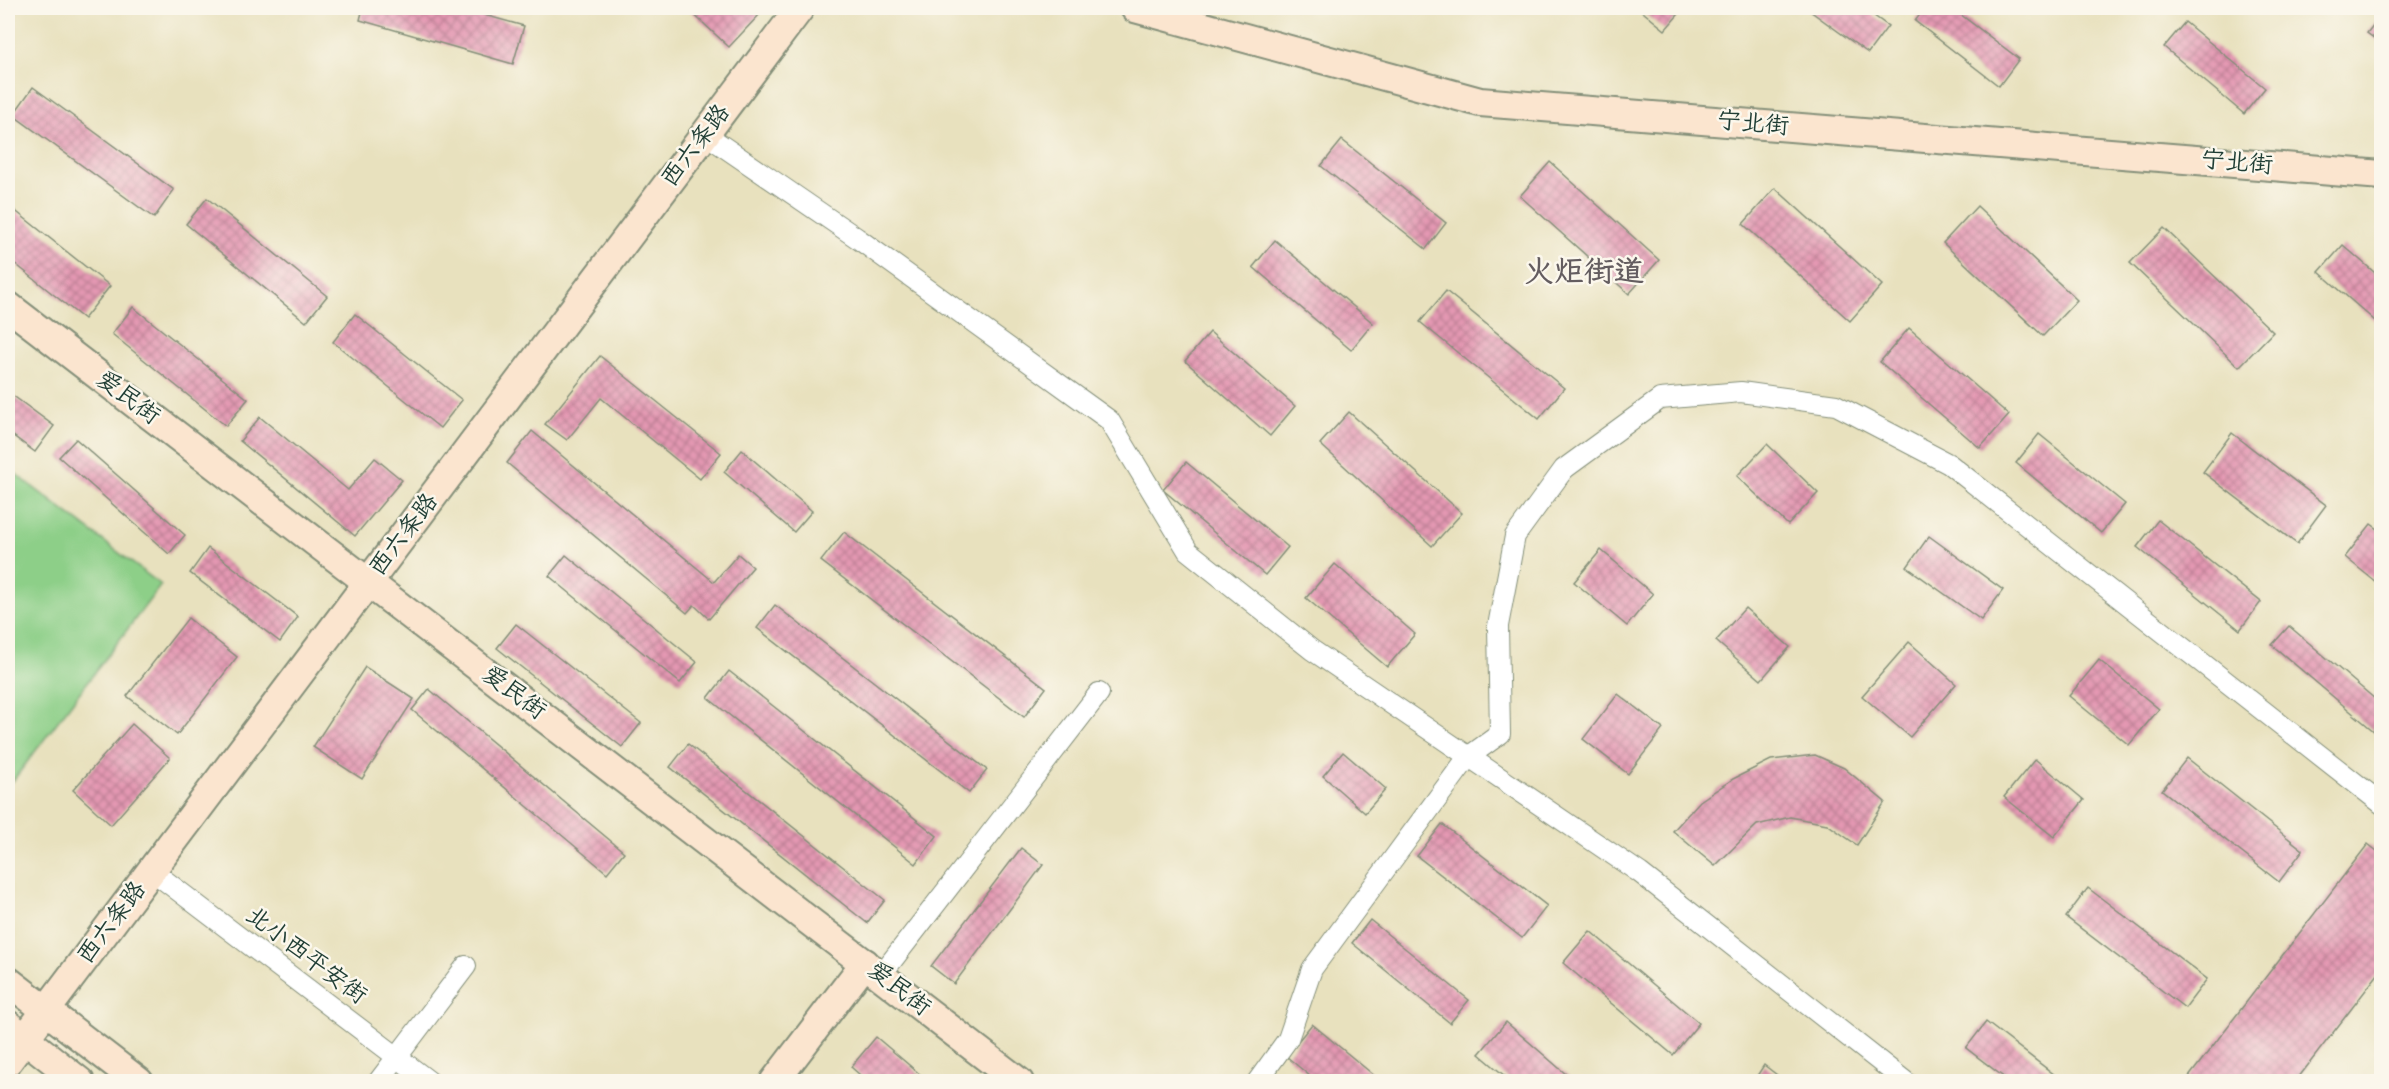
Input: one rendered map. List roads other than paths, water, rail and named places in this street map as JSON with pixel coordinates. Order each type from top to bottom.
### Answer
[{"type":"street","name":"西六条路","points":[[8,1061],[16,1032],[46,1011],[800,8]]},
{"type":"street","name":"宁北街","points":[[1135,8],[1480,102],[2382,175]]},
{"type":"street","points":[[705,134],[867,245],[1108,420],[1188,551],[1312,650],[1640,873],[1906,1082]]},
{"type":"street","name":"爱民街","points":[[8,306],[1019,1082]]},
{"type":"street","points":[[1257,1082],[1288,1039],[1312,969],[1468,757],[1500,734],[1498,626],[1515,536],[1564,469],[1660,399],[1741,392],[1836,405],[1949,464],[2382,804]]},
{"type":"street","points":[[774,1082],[873,969],[1099,693]]},
{"type":"street","name":"北小西平安街","points":[[152,870],[430,1082]]},
{"type":"street","points":[[378,1082],[466,966]]},
{"type":"street","points":[[8,981],[138,1082]]},
{"type":"street","points":[[16,1032],[80,1082]]},
{"type":"district","name":"火炬街道","points":[[1584,272]]}]
